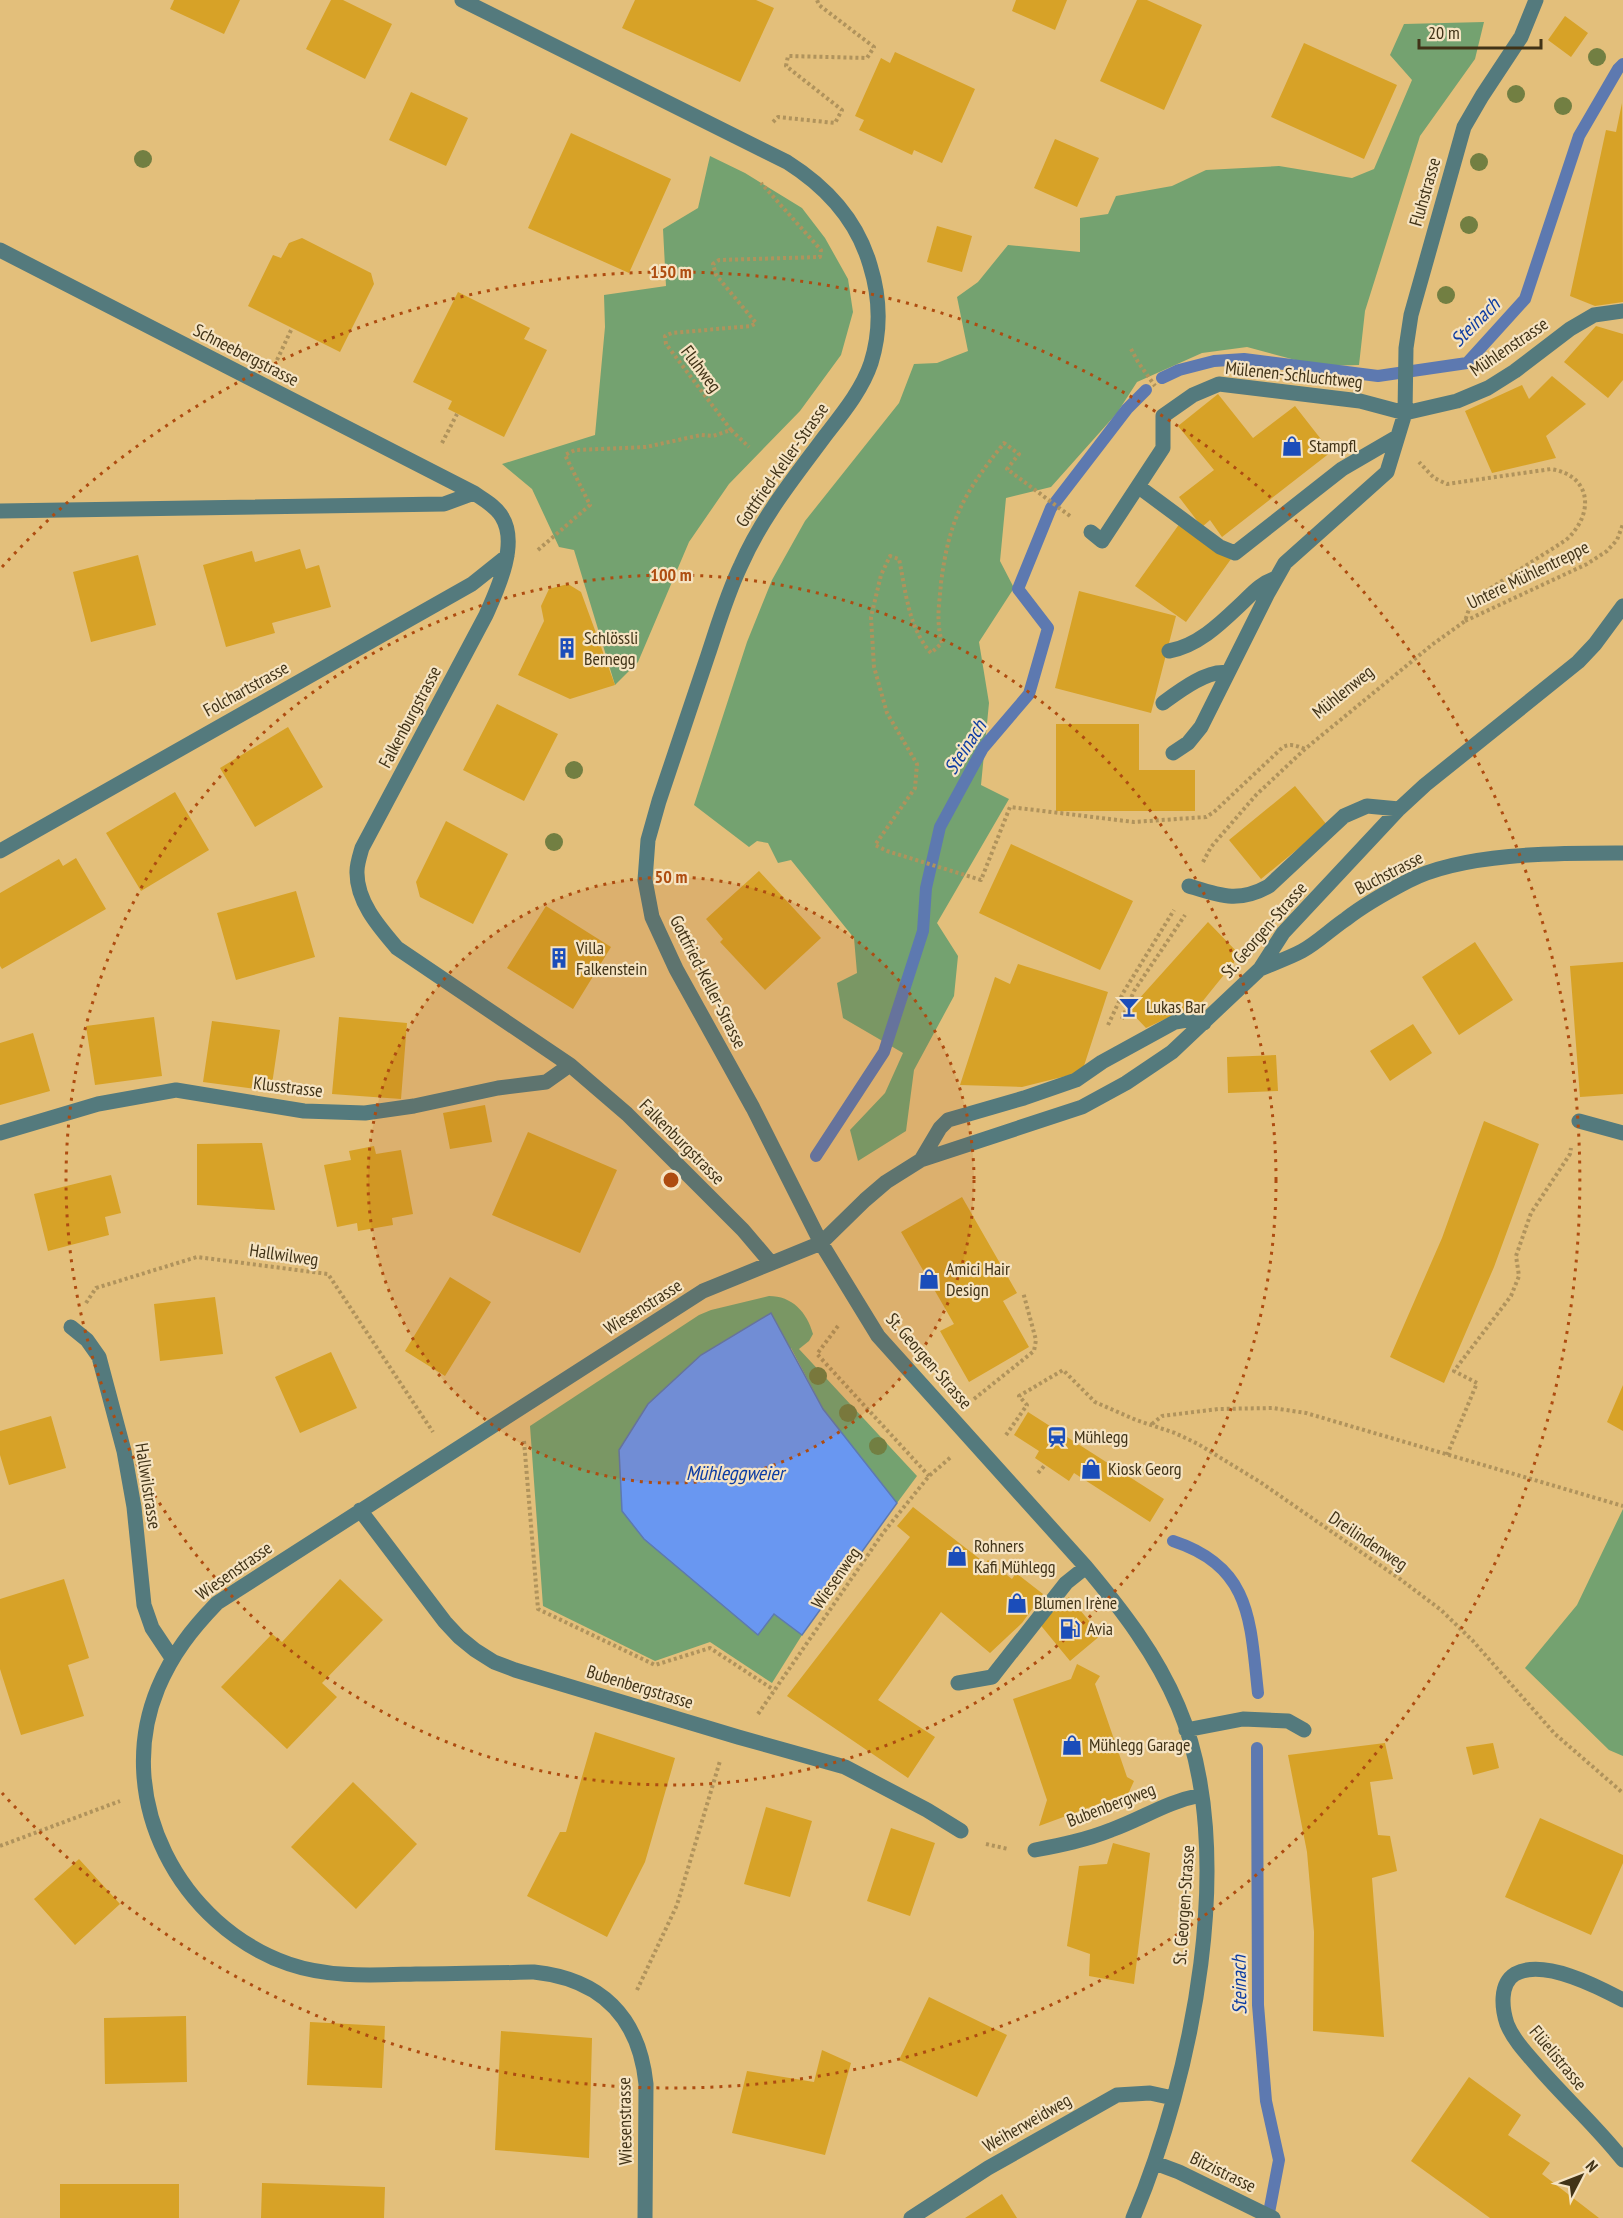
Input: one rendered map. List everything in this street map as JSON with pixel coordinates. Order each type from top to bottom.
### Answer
[{"type":"street","name":"Gottfried-Keller-Strasse","points":[[462,0],[758,146],[802,171],[825,191],[848,218],[862,245],[875,282],[878,331],[870,366],[844,410],[764,519],[740,566],[659,801],[648,840],[645,880],[652,917],[676,969],[753,1108],[821,1243]]},
{"type":"street","name":"Fluhstrasse","points":[[1405,413],[1406,348],[1411,315],[1464,128],[1521,37],[1536,0]]},
{"type":"street","name":"Schneebergstrasse","points":[[0,250],[474,493]]},
{"type":"street","name":"Mühlenstrasse","points":[[1405,413],[1457,401],[1488,388],[1515,371],[1570,328],[1594,315],[1623,311]]},
{"type":"street","name":"Mülenen-Schluchtweg","points":[[1091,532],[1102,541],[1139,487],[1162,448],[1163,416],[1193,395],[1219,384],[1360,401],[1405,413]]},
{"type":"street","points":[[1173,753],[1188,743],[1201,726],[1285,563],[1387,472],[1405,413]]},
{"type":"street","points":[[1139,487],[1220,547],[1235,553],[1342,469],[1397,437]]},
{"type":"street","points":[[0,511],[444,504],[474,493]]},
{"type":"street","name":"Falkenburgstrasse","points":[[474,493],[492,505],[503,518],[510,538],[499,586],[486,615],[362,848],[357,871],[362,897],[376,924],[397,948],[570,1065],[627,1114],[743,1230],[771,1263]]},
{"type":"street","name":"Folchartstrasse","points":[[0,850],[471,584],[507,556]]},
{"type":"street","points":[[1169,651],[1182,649],[1202,638],[1263,583],[1276,578]]},
{"type":"street","name":"St. Georgen-Strasse","points":[[1133,2218],[1155,2163],[1187,2044],[1198,1984],[1208,1889],[1208,1838],[1202,1795],[1179,1708],[1151,1654],[1119,1607],[1086,1567],[878,1336],[821,1243],[886,1182],[921,1160],[1083,1107],[1126,1083],[1162,1058],[1204,1023],[1260,969],[1283,933],[1399,809],[1425,785],[1578,662],[1595,644],[1623,606]]},
{"type":"street","points":[[1162,703],[1191,683],[1220,672],[1227,673]]},
{"type":"street","points":[[1189,886],[1220,896],[1237,898],[1254,894],[1269,886],[1344,816],[1366,806],[1399,809]]},
{"type":"street","name":"Buchstrasse","points":[[1260,969],[1303,951],[1348,916],[1381,896],[1411,880],[1438,870],[1474,861],[1569,853],[1623,853]]},
{"type":"street","points":[[921,1160],[940,1128],[948,1120],[1076,1080],[1102,1062],[1175,1022],[1192,1019],[1204,1023]]},
{"type":"street","name":"Klusstrasse","points":[[0,1133],[98,1104],[176,1090],[304,1111],[365,1113],[414,1106],[498,1088],[546,1082],[570,1065]]},
{"type":"street","points":[[1579,1121],[1623,1133]]},
{"type":"street","name":"Wiesenstrasse","points":[[645,2218],[646,2084],[644,2062],[627,2022],[614,2006],[596,1992],[567,1978],[534,1972],[355,1976],[322,1973],[290,1965],[260,1952],[232,1935],[208,1914],[186,1889],[168,1861],[156,1831],[147,1796],[144,1761],[147,1725],[157,1690],[172,1658],[192,1629],[217,1603],[703,1292],[821,1243]]},
{"type":"street","name":"Hallwilstrasse","points":[[71,1327],[87,1340],[99,1358],[124,1451],[134,1508],[144,1605],[152,1628],[172,1658]]},
{"type":"street","name":"Bubenbergstrasse","points":[[360,1510],[445,1622],[475,1650],[494,1662],[738,1737],[845,1767],[927,1810],[961,1831]]},
{"type":"street","points":[[958,1683],[992,1677],[1066,1583],[1086,1567]]},
{"type":"street","points":[[1186,1730],[1243,1719],[1288,1721],[1304,1730]]},
{"type":"street","name":"Bubenbergweg","points":[[1035,1850],[1077,1842],[1112,1830],[1177,1800],[1202,1795]]},
{"type":"street","name":"Flüelistrasse","points":[[1623,2000],[1600,1988],[1558,1972],[1539,1969],[1523,1970],[1512,1976],[1503,1989],[1503,2004],[1508,2024],[1521,2048],[1623,2160]]},
{"type":"street","name":"Weiherweidweg","points":[[911,2218],[988,2168],[1117,2095],[1150,2093],[1173,2098]]},
{"type":"street","name":"Bitzistrasse","points":[[1155,2163],[1179,2172],[1273,2218]]},
{"type":"path","points":[[778,117],[835,123],[842,110],[786,66],[788,56],[867,58],[874,47],[819,5],[817,0]]},
{"type":"path","name":"Fluhweg","points":[[730,430],[666,344],[665,336],[672,333],[751,326],[756,323],[716,275],[713,264],[719,260],[820,257],[821,250],[759,181]]},
{"type":"path","points":[[276,360],[292,328]]},
{"type":"path","points":[[1131,349],[1162,394]]},
{"type":"path","points":[[442,443],[457,414]]},
{"type":"path","points":[[538,550],[590,505],[565,455],[575,450],[646,447],[701,435],[713,436],[730,430],[749,447]]},
{"type":"path","points":[[1072,518],[1008,469],[1019,454],[1004,443],[975,479],[956,514],[948,537],[937,621],[942,643],[931,653],[922,643],[911,621],[899,559],[890,556],[881,575],[871,617],[874,667],[887,713],[917,764],[915,788],[875,845],[887,851],[981,880],[1010,807],[1134,822],[1206,817],[1214,813],[1283,747],[1288,744],[1305,749]]},
{"type":"path","name":"Mühlenweg","points":[[1189,886],[1211,847],[1256,795],[1305,749],[1433,644],[1465,621],[1472,600],[1574,534],[1583,517],[1586,498],[1577,480],[1570,474],[1551,469],[1447,484],[1434,478]]},
{"type":"path","name":"Untere Mühlentreppe","points":[[1465,621],[1587,564],[1607,551],[1617,540],[1623,524]]},
{"type":"path","points":[[1102,1062],[1134,991],[1191,906],[1189,886]]},
{"type":"path","points":[[1115,1007],[1173,911]]},
{"type":"path","points":[[1447,1455],[1478,1383],[1454,1371],[1511,1296],[1519,1276],[1516,1256],[1531,1213],[1570,1154],[1579,1121]]},
{"type":"path","name":"Hallwilweg","points":[[71,1327],[96,1288],[196,1257],[328,1274],[435,1434]]},
{"type":"path","points":[[971,1401],[1034,1351],[1036,1340],[1023,1292]]},
{"type":"path","points":[[839,1325],[817,1354],[929,1476]]},
{"type":"path","name":"Dreilindenweg","points":[[1009,1432],[1027,1405],[1019,1396],[1063,1370],[1095,1402],[1198,1444],[1260,1482],[1441,1610],[1473,1641],[1555,1734],[1623,1793]]},
{"type":"path","points":[[1152,1424],[1162,1416],[1218,1409],[1273,1408],[1306,1413],[1623,1506]]},
{"type":"path","points":[[524,1434],[538,1609],[655,1665],[711,1648],[774,1690]]},
{"type":"path","name":"Wiesenweg","points":[[752,1723],[883,1533],[929,1476],[951,1456]]},
{"type":"path","points":[[1037,1473],[1045,1465]]},
{"type":"path","points":[[629,1995],[636,1992],[677,1905],[718,1769]]},
{"type":"path","points":[[0,1846],[120,1801]]},
{"type":"path","points":[[991,1845],[1014,1851]]},
{"type":"green space","points":[[1484,22],[1475,59],[1420,136],[1365,311],[1359,365],[1318,366],[1247,347],[1202,353],[1137,382],[1117,413],[1051,487],[1006,498],[1000,561],[1014,588],[979,642],[989,703],[981,785],[1009,799],[937,923],[958,956],[954,996],[914,1070],[906,1131],[858,1161],[850,1130],[885,1093],[903,1053],[843,1018],[837,983],[857,973],[854,938],[791,860],[778,863],[768,843],[757,841],[749,847],[694,805],[747,642],[772,580],[805,521],[899,403],[914,364],[937,363],[968,351],[957,297],[978,282],[1008,245],[1080,252],[1080,218],[1108,214],[1116,196],[1172,186],[1206,170],[1279,166],[1352,178],[1374,169],[1412,80],[1390,55],[1404,24]]},
{"type":"green space","points":[[710,156],[745,173],[802,208],[825,238],[848,279],[853,312],[841,355],[800,411],[729,484],[689,542],[638,662],[615,685],[574,550],[559,547],[532,489],[502,464],[595,435],[605,327],[604,295],[666,286],[663,229],[698,208]]},
{"type":"green space","points":[[769,1296],[785,1299],[803,1312],[813,1334],[809,1341],[799,1349],[917,1476],[897,1503],[823,1409],[791,1348],[758,1635],[774,1613],[802,1635],[772,1683],[710,1642],[655,1661],[543,1606],[530,1426],[699,1315]]},
{"type":"green space","points":[[1623,1509],[1623,1756],[1609,1750],[1525,1668],[1577,1605]]},
{"type":"water","name":"Mühleggweier","points":[[771,1313],[823,1409],[897,1503],[802,1635],[774,1614],[758,1635],[644,1539],[622,1511],[619,1450],[648,1404],[701,1355]]},
{"type":"building","points":[[174,0],[240,0],[224,34],[170,9]]},
{"type":"building","points":[[331,0],[343,0],[392,24],[365,79],[306,49]]},
{"type":"building","points":[[635,0],[756,0],[774,8],[740,82],[622,28]]},
{"type":"building","points":[[1016,0],[1067,0],[1055,30],[1012,11]]},
{"type":"building","points":[[1137,0],[1147,0],[1202,25],[1164,110],[1100,81]]},
{"type":"building","points":[[1565,16],[1588,33],[1571,57],[1548,40]]},
{"type":"building","points":[[1304,43],[1397,85],[1364,159],[1271,117]]},
{"type":"building","points":[[895,52],[975,89],[942,163],[914,150],[912,155],[859,130],[864,120],[855,116],[881,58],[890,63]]},
{"type":"building","points":[[411,92],[468,118],[446,166],[389,140]]},
{"type":"building","points":[[1622,103],[1623,302],[1595,306],[1570,296],[1606,130],[1616,132]]},
{"type":"building","points":[[571,133],[671,179],[629,273],[528,228]]},
{"type":"building","points":[[1055,139],[1099,158],[1077,207],[1034,188]]},
{"type":"building","points":[[937,226],[972,236],[962,272],[927,262]]},
{"type":"building","points":[[302,238],[371,273],[374,284],[340,352],[248,306],[273,255],[281,258],[289,243]]},
{"type":"building","points":[[458,292],[530,328],[524,339],[547,350],[504,437],[448,409],[452,401],[413,382]]},
{"type":"building","points":[[1596,326],[1623,334],[1623,380],[1608,398],[1564,362]]},
{"type":"building","points":[[1552,376],[1586,404],[1546,436],[1556,458],[1492,473],[1465,411],[1522,385],[1529,399]]},
{"type":"building","points":[[1218,394],[1253,438],[1295,406],[1331,452],[1222,537],[1210,520],[1202,527],[1179,497],[1214,470],[1178,426]]},
{"type":"building","points":[[1180,523],[1231,559],[1186,622],[1135,586]]},
{"type":"building","points":[[300,549],[306,569],[319,565],[331,607],[272,623],[275,633],[226,647],[203,565],[252,551],[255,562]]},
{"type":"building","points":[[138,555],[156,625],[91,642],[73,572]]},
{"type":"building","name":"Schlössli Bernegg","points":[[568,584],[581,592],[615,685],[570,699],[518,675],[544,621],[541,606],[549,589]]},
{"type":"building","points":[[1079,591],[1176,616],[1151,713],[1055,688]]},
{"type":"building","points":[[497,704],[558,734],[524,801],[463,770]]},
{"type":"building","points":[[1056,724],[1139,724],[1139,770],[1195,770],[1195,811],[1056,811]]},
{"type":"building","points":[[288,727],[323,787],[255,827],[220,768]]},
{"type":"building","points":[[1295,786],[1327,825],[1261,879],[1229,840]]},
{"type":"building","points":[[175,792],[209,850],[141,891],[106,833]]},
{"type":"building","points":[[446,821],[508,854],[473,924],[420,897],[416,882]]},
{"type":"building","points":[[1011,844],[1133,901],[1100,970],[979,913]]},
{"type":"building","points":[[76,858],[106,909],[2,969],[0,966],[0,893],[59,859],[63,866]]},
{"type":"building","points":[[759,871],[821,938],[765,990],[720,942],[723,939],[706,919]]},
{"type":"building","points":[[296,891],[315,957],[236,980],[217,913]]},
{"type":"building","name":"Villa Falkenstein","points":[[546,906],[611,947],[573,1009],[507,968]]},
{"type":"building","points":[[1208,922],[1240,955],[1202,1002],[1146,1028],[1129,1010]]},
{"type":"building","points":[[1475,942],[1513,1000],[1459,1035],[1422,977]]},
{"type":"building","points":[[1623,962],[1623,1094],[1580,1097],[1570,966]]},
{"type":"building","points":[[1018,964],[1108,992],[1082,1072],[1022,1087],[960,1085],[995,977],[1010,984]]},
{"type":"building","points":[[154,1017],[162,1076],[95,1085],[86,1026]]},
{"type":"building","points":[[339,1017],[407,1023],[401,1099],[332,1094]]},
{"type":"building","points":[[212,1021],[280,1030],[271,1091],[203,1082]]},
{"type":"building","points":[[1413,1024],[1432,1053],[1390,1081],[1370,1051]]},
{"type":"building","points":[[33,1033],[50,1091],[0,1105],[0,1043]]},
{"type":"building","points":[[1276,1055],[1278,1091],[1228,1093],[1227,1057]]},
{"type":"building","points":[[485,1105],[492,1142],[450,1149],[443,1113]]},
{"type":"building","points":[[1484,1121],[1539,1144],[1494,1267],[1444,1383],[1390,1357],[1442,1238]]},
{"type":"building","points":[[528,1132],[617,1170],[580,1253],[492,1215]]},
{"type":"building","points":[[262,1143],[275,1210],[197,1205],[197,1144]]},
{"type":"building","points":[[374,1146],[376,1154],[401,1150],[413,1214],[392,1218],[393,1225],[358,1231],[357,1223],[337,1227],[324,1165],[351,1160],[349,1151]]},
{"type":"building","points":[[111,1175],[121,1213],[105,1217],[109,1235],[48,1251],[34,1194]]},
{"type":"building","points":[[962,1197],[1017,1293],[1003,1301],[1029,1347],[969,1382],[940,1331],[954,1324],[901,1232]]},
{"type":"building","points":[[450,1277],[491,1302],[445,1376],[405,1351]]},
{"type":"building","points":[[215,1297],[223,1354],[160,1361],[154,1304]]},
{"type":"building","points":[[331,1352],[357,1408],[300,1433],[275,1377]]},
{"type":"building","points":[[1623,1385],[1623,1431],[1607,1422]]},
{"type":"building","points":[[1028,1412],[1164,1499],[1150,1522],[1074,1473],[1069,1481],[1035,1458],[1039,1451],[1014,1435]]},
{"type":"building","points":[[51,1416],[66,1468],[9,1485],[0,1455],[0,1431]]},
{"type":"building","points":[[913,1507],[985,1563],[988,1560],[1012,1579],[1016,1573],[1043,1594],[1022,1623],[990,1653],[941,1612],[878,1700],[935,1737],[908,1778],[787,1696],[910,1537],[897,1526]]},
{"type":"building","points":[[64,1579],[89,1658],[68,1665],[84,1716],[21,1735],[0,1669],[0,1599]]},
{"type":"building","points":[[340,1579],[383,1620],[322,1683],[337,1697],[287,1749],[221,1687],[272,1634],[282,1642]]},
{"type":"building","name":"Avia","points":[[1069,1597],[1101,1635],[1070,1661],[1038,1622]]},
{"type":"building","name":"Mühlegg Garage","points":[[1077,1664],[1100,1676],[1095,1684],[1127,1777],[1134,1781],[1124,1803],[1115,1798],[1039,1826],[1047,1800],[1013,1699],[1071,1679]]},
{"type":"building","points":[[595,1732],[675,1758],[645,1862],[607,1937],[527,1896],[560,1832],[566,1832]]},
{"type":"building","points":[[1385,1743],[1393,1779],[1370,1782],[1378,1835],[1390,1836],[1397,1871],[1372,1878],[1384,2037],[1313,2031],[1314,1932],[1307,1852],[1288,1755]]},
{"type":"building","points":[[1493,1743],[1499,1768],[1473,1775],[1466,1747]]},
{"type":"building","points":[[353,1782],[417,1844],[356,1909],[291,1847]]},
{"type":"building","points":[[766,1807],[812,1821],[790,1897],[744,1884]]},
{"type":"building","points":[[1540,1818],[1623,1855],[1623,1863],[1591,1935],[1505,1897]]},
{"type":"building","points":[[891,1828],[935,1843],[910,1916],[867,1901]]},
{"type":"building","points":[[1113,1843],[1150,1853],[1134,1984],[1089,1976],[1090,1954],[1067,1946],[1079,1866],[1107,1864]]},
{"type":"building","points":[[79,1859],[120,1904],[75,1945],[34,1899]]},
{"type":"building","points":[[929,1997],[1007,2035],[977,2097],[899,2060]]},
{"type":"building","points":[[186,2016],[187,2082],[105,2084],[104,2018]]},
{"type":"building","points":[[310,2022],[385,2026],[382,2088],[307,2085]]},
{"type":"building","points":[[501,2031],[592,2038],[589,2158],[495,2150]]},
{"type":"building","points":[[822,2050],[851,2063],[825,2155],[732,2133],[747,2071],[814,2082]]},
{"type":"building","points":[[1469,2077],[1521,2115],[1508,2135],[1550,2163],[1542,2174],[1599,2218],[1490,2218],[1411,2161]]},
{"type":"building","points":[[262,2183],[385,2187],[384,2218],[261,2218]]},
{"type":"building","points":[[60,2184],[179,2184],[179,2218],[60,2218]]},
{"type":"building","points":[[1002,2194],[1017,2218],[965,2218]]},
{"type":"waterway","name":"Steinach","points":[[1162,378],[1179,370],[1214,361],[1244,359],[1378,376],[1467,363],[1525,299],[1579,136],[1623,64]]},
{"type":"waterway","name":"Steinach","points":[[816,1156],[884,1052],[923,931],[926,888],[940,827],[983,748],[1029,694],[1048,628],[1018,589],[1051,508],[1127,409],[1146,390]]},
{"type":"waterway","name":"Steinach","points":[[1173,1541],[1199,1552],[1218,1566],[1233,1582],[1248,1620],[1258,1693]]},
{"type":"waterway","name":"Steinach","points":[[1257,1748],[1258,2005],[1266,2101],[1279,2160],[1268,2218]]},
{"type":"place","name":"Stampfl","points":[[1292,446]]},
{"type":"place","name":"Schlössli Bernegg","points":[[567,648]]},
{"type":"place","name":"Villa Falkenstein","points":[[559,958]]},
{"type":"place","name":"Lukas Bar","points":[[1129,1007]]},
{"type":"place","name":"Amici Hair Design","points":[[929,1279]]},
{"type":"place","name":"Mühlegg","points":[[1057,1437]]},
{"type":"place","name":"Kiosk Georg","points":[[1091,1469]]},
{"type":"place","name":"Rohners Kafi Mühlegg","points":[[957,1556]]},
{"type":"place","name":"Blumen Irène","points":[[1017,1603]]},
{"type":"place","name":"Avia","points":[[1070,1629]]},
{"type":"place","name":"Mühlegg Garage","points":[[1072,1745]]}]
